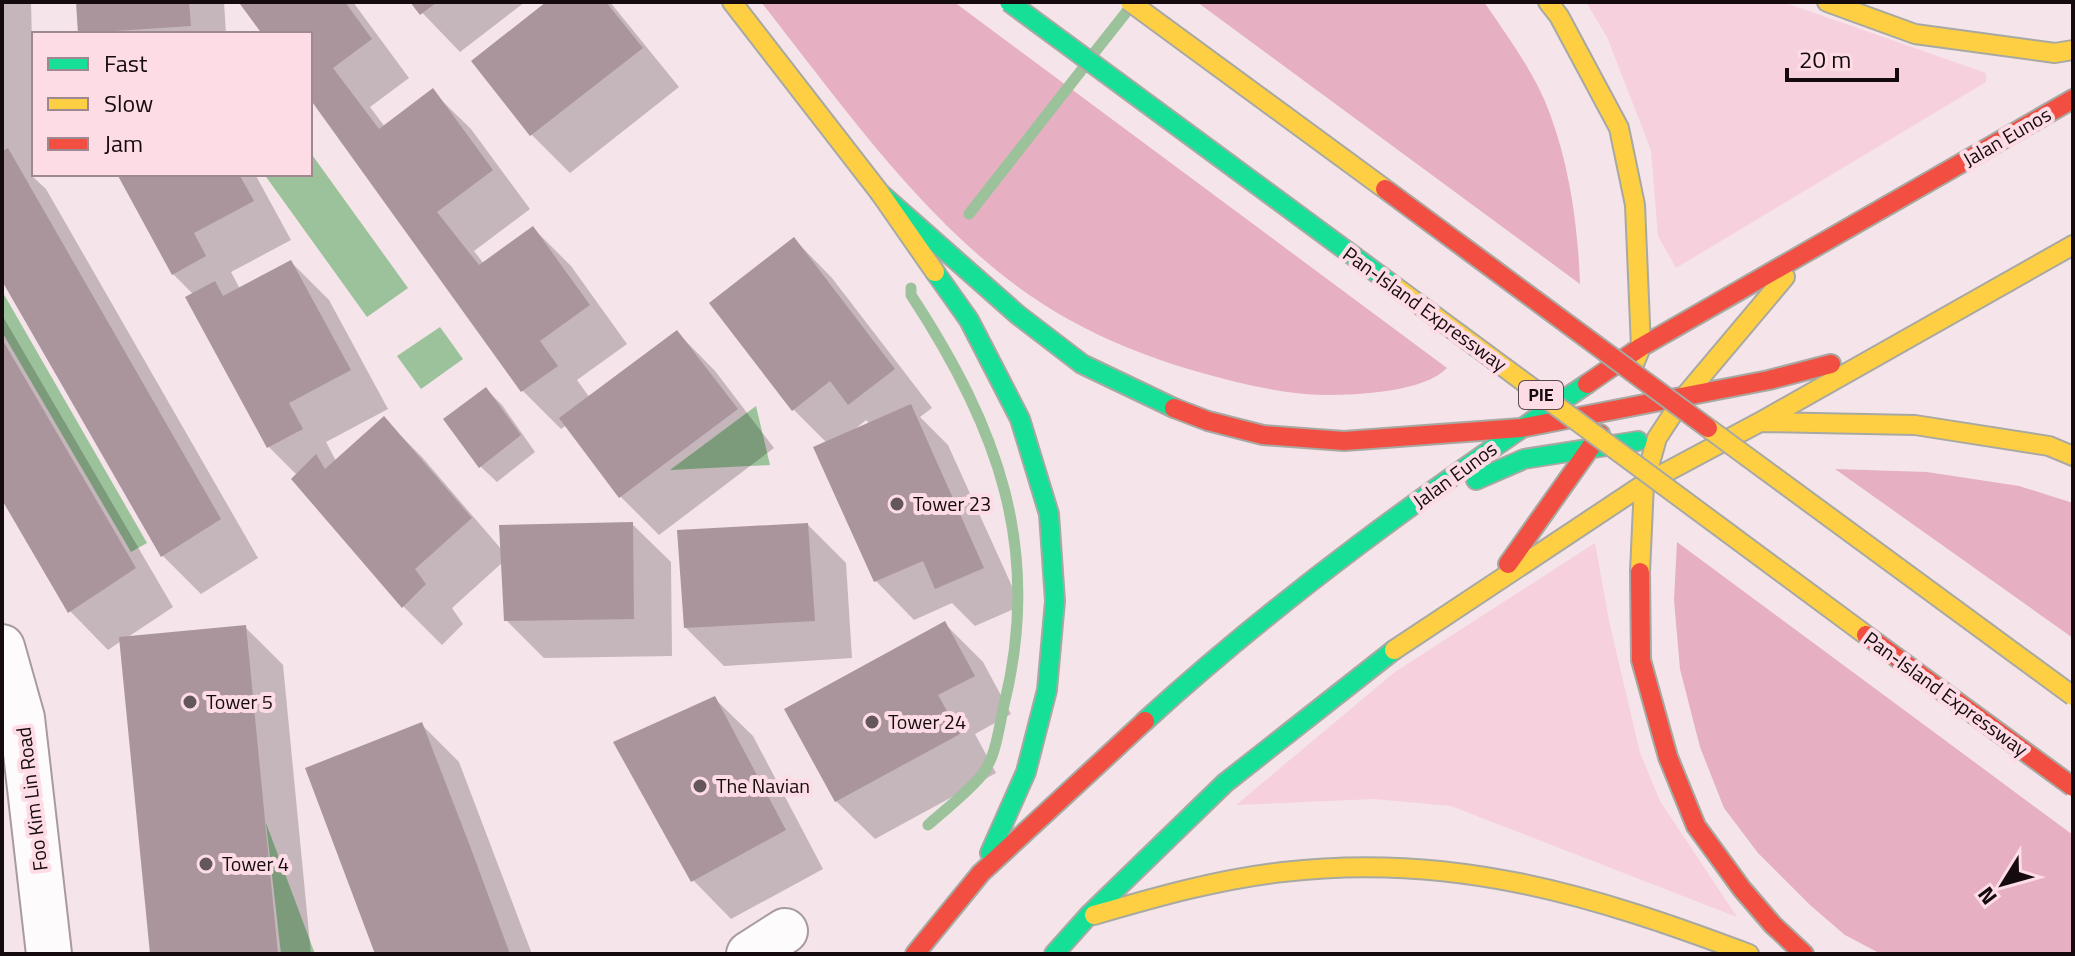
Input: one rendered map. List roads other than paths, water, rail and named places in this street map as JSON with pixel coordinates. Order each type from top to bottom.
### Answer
[{"type":"highway","points":[[732,2],[880,193],[969,320],[1020,419],[1049,514],[1055,601],[1047,690],[1026,772],[981,873]]},
{"type":"highway","name":"Pan-Island Expressway","points":[[1009,2],[2073,787]]},
{"type":"highway","points":[[1130,2],[2073,696]]},
{"type":"highway","points":[[1492,585],[1615,410],[1641,347],[1635,205],[1619,128],[1559,16],[1548,2]]},
{"type":"highway","points":[[1827,2],[1915,34],[2055,53],[2073,50]]},
{"type":"highway","name":"Jalan Eunos","points":[[915,954],[981,873],[1097,763],[1193,677],[1312,579],[1521,428],[1641,347],[2073,99]]},
{"type":"highway","points":[[880,193],[1018,315],[1082,364],[1149,398],[1208,421],[1263,435],[1344,441],[1521,428],[1769,380],[1884,351]]},
{"type":"highway","points":[[1054,954],[1088,916],[1225,783],[1374,663],[1644,484],[2073,245]]},
{"type":"highway","points":[[1804,254],[1684,397],[1657,438],[1644,484],[1640,573],[1641,660],[1668,757],[1696,826],[1742,889],[1773,925],[1804,954]]},
{"type":"highway","points":[[1408,509],[1524,459],[1760,422],[1915,425],[2049,446],[2073,456]]},
{"type":"highway","points":[[1088,916],[1196,886],[1307,869],[1420,869],[1532,884],[1640,914],[1749,954]]},
{"type":"street","name":"Foo Kim Lin Road","points":[[2,647],[22,718],[49,954]]},
{"type":"street","points":[[749,954],[785,931]]},
{"type":"waterway","points":[[1094,53],[1128,10]]},
{"type":"waterway","points":[[969,214],[1084,67]]},
{"type":"waterway","points":[[911,288],[911,295],[967,392],[989,441],[1004,490],[1014,541],[1018,593],[1015,648],[991,760],[976,782],[928,825]]},
{"type":"place","name":"Tower 23","points":[[897,504]]},
{"type":"place","name":"Tower 5","points":[[190,702]]},
{"type":"place","name":"Tower 24","points":[[872,722]]},
{"type":"place","name":"The Navian","points":[[700,786]]},
{"type":"place","name":"Tower 4","points":[[206,864]]}]
